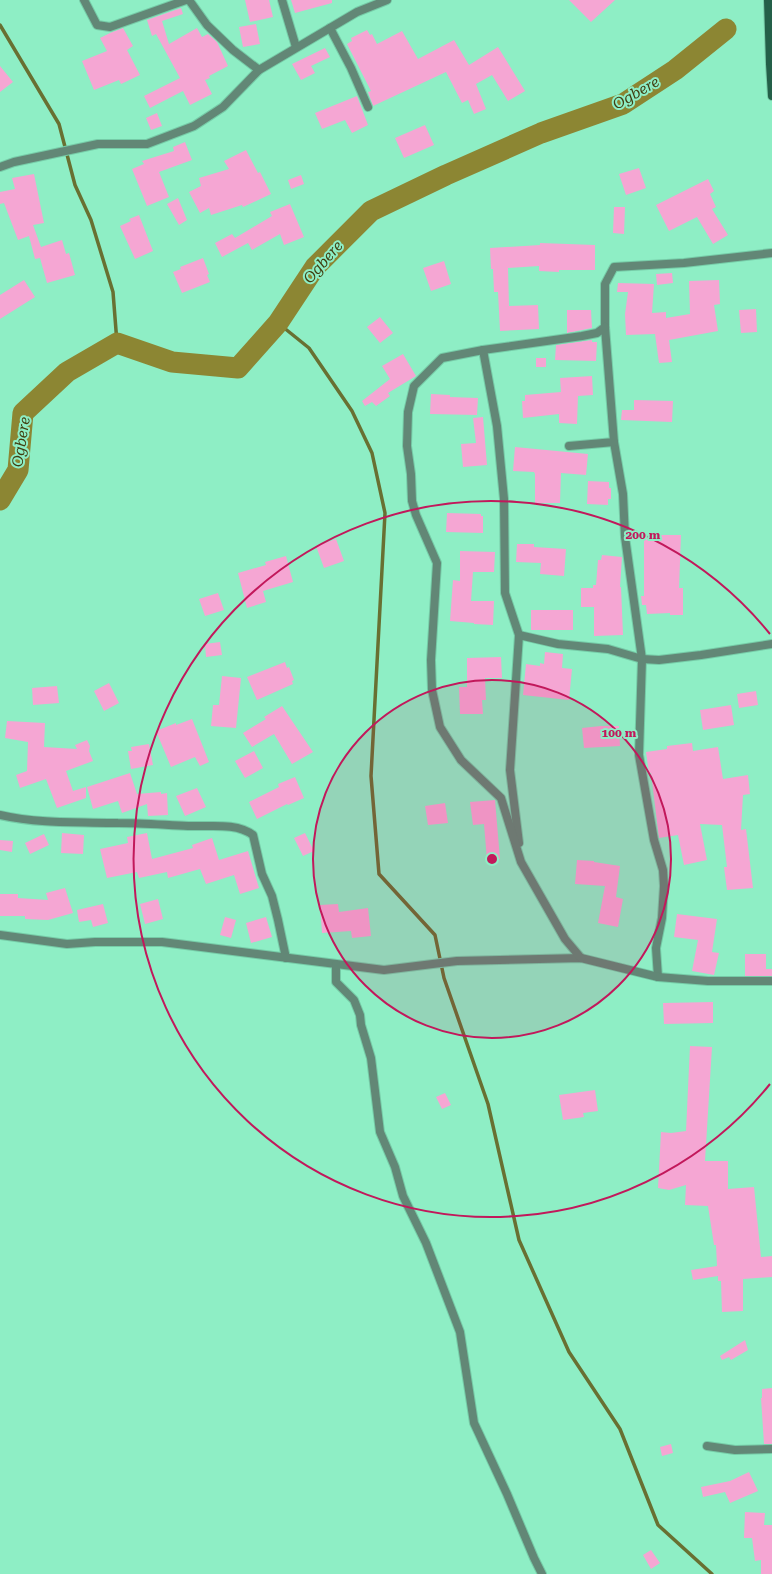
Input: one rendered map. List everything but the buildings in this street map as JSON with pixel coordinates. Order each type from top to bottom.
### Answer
[{"type":"main road","points":[[768,0],[772,96]]},
{"type":"street","points":[[84,0],[97,25],[110,27],[186,0]]},
{"type":"street","points":[[190,0],[207,24],[222,40],[259,70]]},
{"type":"street","points":[[282,0],[296,47]]},
{"type":"street","points":[[0,167],[14,162],[98,144],[147,144],[194,126],[223,107],[259,70],[357,12],[387,0]]},
{"type":"street","points":[[330,28],[351,68],[368,107]]},
{"type":"street","points":[[658,977],[656,948],[662,918],[664,886],[639,755],[642,659],[625,537],[623,494],[614,442],[605,327],[604,284],[614,267],[684,263],[772,253]]},
{"type":"street","points":[[581,958],[565,939],[521,862],[501,798],[461,760],[440,727],[432,690],[431,660],[437,563],[416,515],[412,501],[411,474],[407,446],[408,412],[414,386],[442,358],[483,350],[582,336],[597,333],[605,327]]},
{"type":"street","points":[[483,350],[497,426],[504,499],[505,593],[519,635],[510,770],[521,862]]},
{"type":"street","points":[[569,446],[614,442]]},
{"type":"street","points":[[519,635],[558,644],[608,650],[642,659],[659,660],[772,644]]},
{"type":"street","points":[[0,815],[23,820],[149,823],[237,828],[247,831],[253,835],[262,874],[272,896],[286,958]]},
{"type":"street","points":[[0,935],[67,944],[95,942],[162,942],[384,970],[457,961],[581,958],[658,977],[708,981],[772,981]]},
{"type":"street","points":[[336,965],[336,982],[354,1000],[360,1015],[361,1025],[371,1058],[380,1132],[395,1167],[403,1196],[426,1243],[460,1332],[474,1423],[542,1574]]},
{"type":"street","points":[[707,1446],[735,1450],[772,1449]]},
{"type":"waterway","points":[[0,25],[59,124],[75,185],[91,220],[113,292],[117,343]]},
{"type":"waterway","name":"Ogbere","points":[[0,500],[18,470],[23,413],[67,372],[117,343],[172,362],[238,368],[278,323],[315,267],[371,211],[446,175],[541,133],[623,104],[675,70],[726,29]]},
{"type":"waterway","points":[[278,323],[309,348],[352,411],[372,453],[385,513],[371,776],[379,874],[435,935],[444,978],[488,1104],[519,1240],[569,1352],[620,1429],[658,1525],[712,1574]]}]
